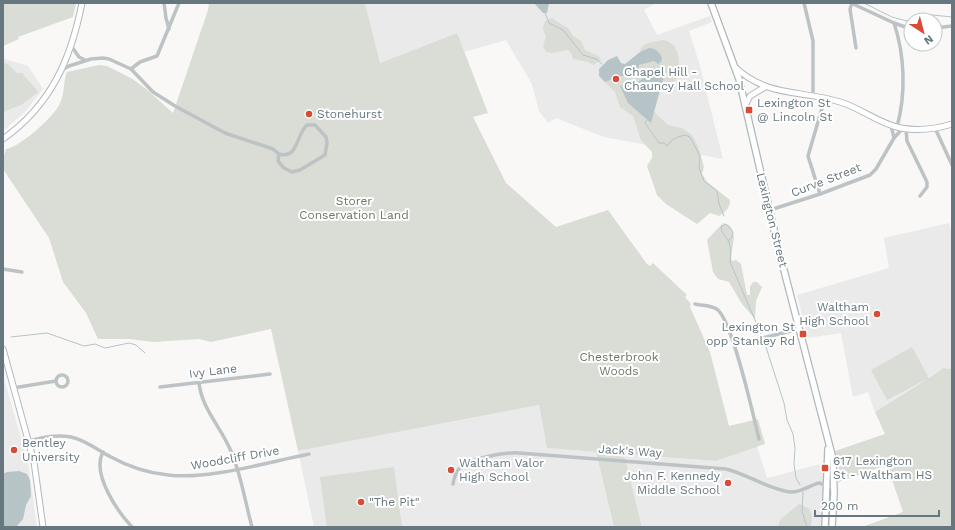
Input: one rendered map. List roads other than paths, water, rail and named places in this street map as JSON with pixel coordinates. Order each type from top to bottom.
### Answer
[{"type":"main road","name":"Lexington Street","points":[[711,3],[735,67],[799,328],[833,459],[834,488],[832,527]]},
{"type":"main road","name":"Lexington Street","points":[[825,527],[828,475],[827,439]]},
{"type":"street","points":[[3,139],[19,127],[33,112],[49,92],[62,70],[72,47],[82,3]]},
{"type":"street","points":[[164,3],[166,18],[170,28]]},
{"type":"street","points":[[131,69],[140,62],[157,56],[170,28],[179,3]]},
{"type":"street","points":[[804,3],[813,41],[813,96]]},
{"type":"street","points":[[856,48],[850,9],[851,3],[903,26]]},
{"type":"street","points":[[894,23],[902,53],[902,128],[927,182],[927,187],[920,196]]},
{"type":"street","points":[[72,47],[79,57],[86,61]]},
{"type":"street","points":[[62,70],[69,66],[86,61],[103,58],[131,69],[162,99],[225,133],[265,145],[279,154],[288,154],[295,149],[300,133],[307,125],[315,125],[326,136],[327,143],[325,155],[297,172],[288,170],[280,165],[278,162],[279,154]]},
{"type":"street","points":[[735,67],[752,81],[765,87],[825,98],[848,105],[891,125],[902,128],[935,128],[952,124]]},
{"type":"street","points":[[745,107],[750,96],[765,87]]},
{"type":"street","points":[[820,194],[808,156],[825,98]]},
{"type":"street","points":[[891,125],[894,138]]},
{"type":"street","name":"Curve Street","points":[[770,210],[820,194],[870,175],[880,163],[894,138],[902,128]]},
{"type":"street","points":[[935,128],[952,165]]},
{"type":"street","points":[[3,269],[22,272]]},
{"type":"street","points":[[695,304],[713,306],[720,312],[734,345],[760,439]]},
{"type":"street","points":[[734,345],[799,328]]},
{"type":"street","points":[[3,349],[37,475],[43,527]]},
{"type":"street","name":"Ivy Lane","points":[[160,388],[270,374]]},
{"type":"street","points":[[13,388],[56,382]]},
{"type":"street","points":[[199,383],[204,404],[229,447],[252,526],[247,527]]},
{"type":"street","name":"Woodcliff Drive","points":[[29,441],[56,436],[69,436],[83,440],[131,466],[167,475],[199,475],[309,454]]},
{"type":"street","points":[[103,452],[101,466],[108,493],[120,513],[132,527]]},
{"type":"street","name":"Jack's Way","points":[[453,484],[458,471],[467,464],[516,453],[726,469],[744,474],[790,492],[814,484],[828,475]]},
{"type":"street","name":"Jack's Way","points":[[814,484],[819,483],[834,488]]},
{"type":"waterway","points":[[864,3],[892,17],[903,20]]},
{"type":"waterway","points":[[545,13],[549,23],[563,30],[583,55],[596,59],[602,64]]},
{"type":"waterway","points":[[943,16],[952,17]]},
{"type":"waterway","points":[[639,70],[643,71],[645,78]]},
{"type":"waterway","points":[[647,120],[645,123],[659,143],[664,143],[667,146],[672,140],[678,137],[685,135],[690,137],[700,156],[699,168],[704,181],[717,191],[719,204],[724,216]]},
{"type":"waterway","points":[[728,241],[732,237],[733,232],[726,224],[721,227],[721,229],[723,233],[728,240],[729,242],[730,244],[730,262],[761,334]]},
{"type":"waterway","points":[[11,337],[47,333],[84,346],[95,344],[105,348],[129,343],[136,345],[145,353]]},
{"type":"waterway","points":[[764,341],[784,403],[787,420],[793,434],[795,448],[794,464],[796,478],[800,485]]},
{"type":"waterway","points":[[803,492],[802,511],[807,527]]},
{"type":"place","name":"Chapel Hill - Chauncy Hall School","points":[[616,79]]},
{"type":"place","name":"Lexington St @ Lincoln St","points":[[749,110]]},
{"type":"place","name":"Stonehurst","points":[[309,114]]},
{"type":"place","name":"Waltham High School","points":[[877,314]]},
{"type":"place","name":"Lexington St opp Stanley Rd","points":[[803,334]]},
{"type":"place","name":"Bentley University","points":[[14,450]]},
{"type":"place","name":"617 Lexington St - Waltham HS","points":[[825,468]]},
{"type":"place","name":"Waltham Valor High School","points":[[451,470]]},
{"type":"place","name":"John F. Kennedy Middle School","points":[[728,483]]},
{"type":"place","name":"\"The Pit\"","points":[[361,502]]},
{"type":"park label","name":"Storer Conservation Land","points":[[354,208]]},
{"type":"park label","name":"Chesterbrook Woods","points":[[619,364]]}]
